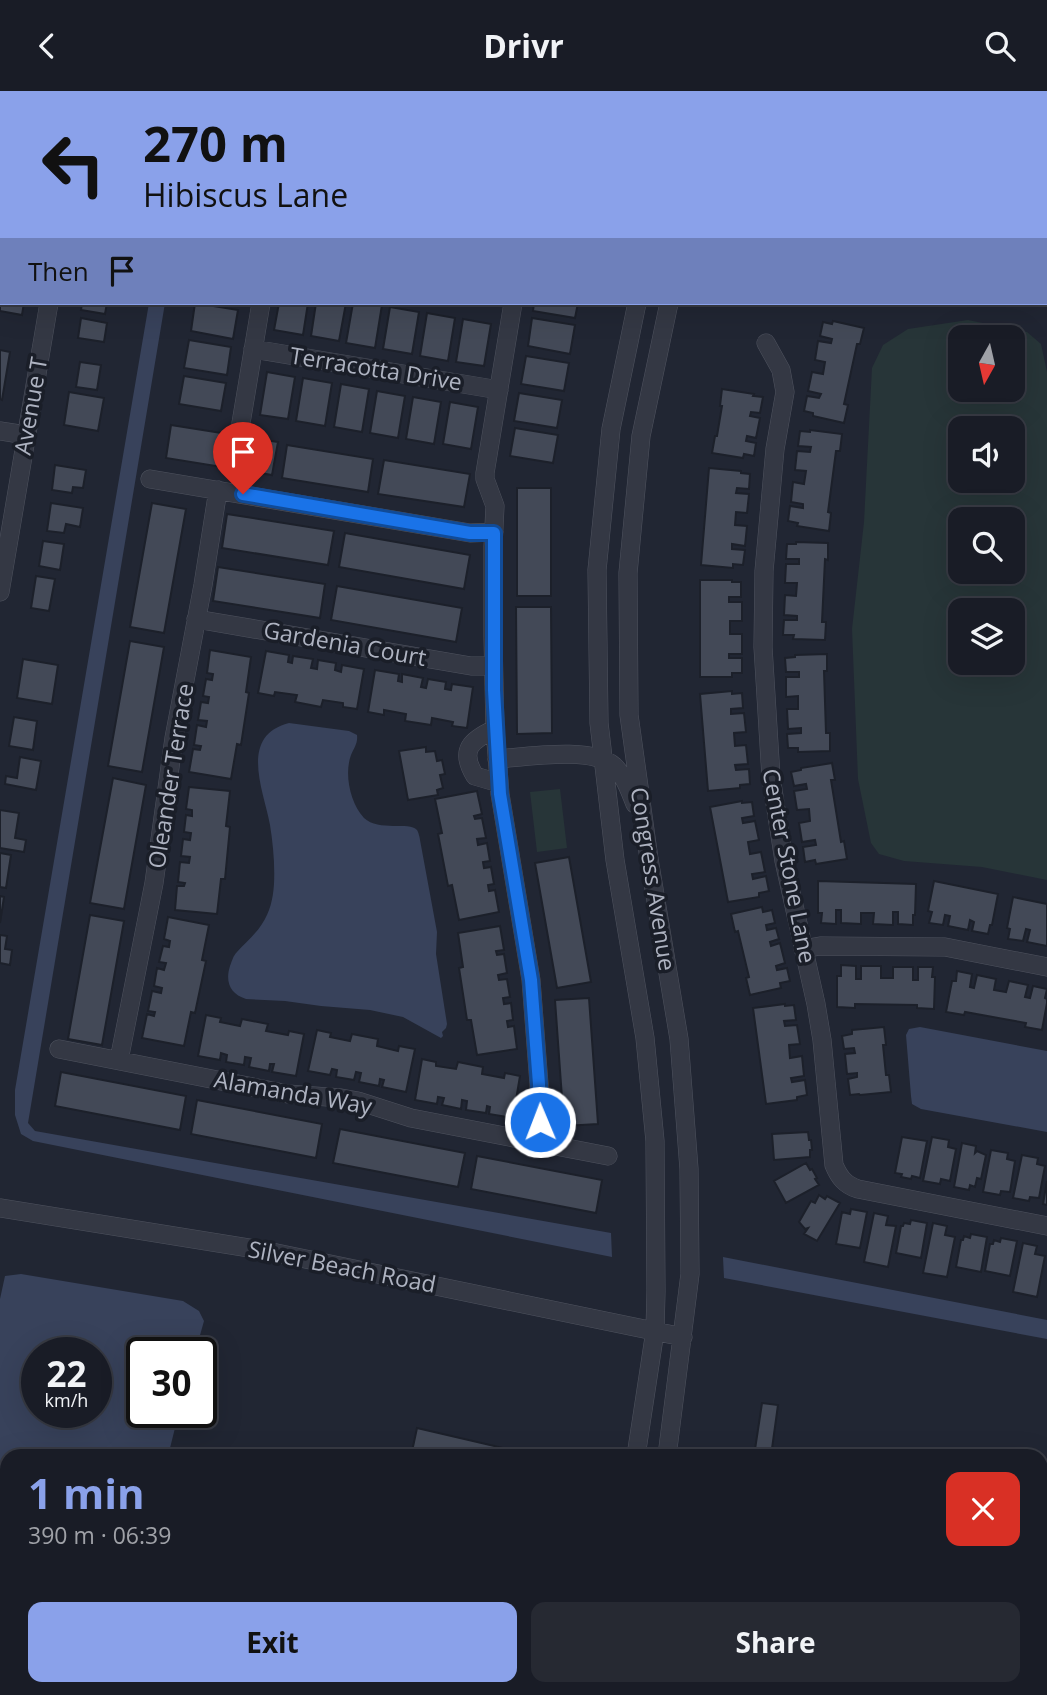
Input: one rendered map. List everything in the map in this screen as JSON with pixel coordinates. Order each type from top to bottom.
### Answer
[{"type":"street","name":"Avenue T","points":[[0,592],[49,305]]},
{"type":"street","points":[[241,423],[261,305]]},
{"type":"street","points":[[513,305],[485,479],[495,506],[493,666],[497,759],[531,980],[539,1084],[538,1143]]},
{"type":"street","name":"Congress Avenue","points":[[637,305],[611,429],[597,570],[603,759],[615,860],[645,1038],[655,1142],[655,1331],[637,1449]]},
{"type":"street","name":"Congress Avenue","points":[[668,1449],[690,1274],[688,1156],[679,1039],[629,716],[628,573],[641,436],[669,305]]},
{"type":"street","name":"Center Stone Lane","points":[[766,343],[781,370],[785,392],[775,449],[764,571],[763,647],[767,731],[776,815],[822,1040],[835,1165],[844,1181],[858,1189],[1047,1226]]},
{"type":"street","name":"Terracotta Drive","points":[[253,349],[499,390]]},
{"type":"street","points":[[0,431],[26,435]]},
{"type":"street","points":[[150,478],[470,533],[494,533]]},
{"type":"street","name":"Oleander Terrace","points":[[119,1061],[154,883],[174,738],[218,490]]},
{"type":"street","name":"Gardenia Court","points":[[197,619],[471,666],[493,666]]},
{"type":"street","points":[[495,729],[477,737],[468,749],[467,764],[475,776],[499,783]]},
{"type":"street","points":[[497,759],[577,754],[603,759],[619,772],[645,827]]},
{"type":"street","points":[[803,949],[820,946],[945,947],[1047,967]]},
{"type":"street","name":"Alamanda Way","points":[[59,1049],[288,1094],[358,1101],[411,1118],[608,1156]]},
{"type":"street","name":"Silver Beach Road","points":[[0,1208],[262,1250],[683,1337]]},
{"type":"shaded area","points":[[968,320],[993,325],[948,325],[948,403],[1026,403],[1026,332],[1041,344],[1047,372],[1047,880],[982,867],[904,861],[879,854],[871,843],[858,779],[852,629],[864,522],[872,368],[883,345],[908,329]]},
{"type":"shaded area","points":[[560,789],[567,848],[537,852],[530,792]]},
{"type":"water","points":[[149,305],[165,305],[28,1123],[35,1131],[611,1233],[612,1257],[33,1141],[21,1134],[15,1115],[15,1090]]},
{"type":"water","points":[[289,723],[349,731],[357,735],[349,763],[348,779],[359,812],[377,825],[407,826],[417,831],[437,932],[436,954],[447,1024],[441,1038],[403,1017],[370,1010],[246,999],[230,987],[229,972],[233,959],[265,919],[274,890],[273,847],[260,781],[259,752],[264,740],[273,730]]},
{"type":"water","points":[[920,1027],[1047,1051],[1047,1132],[921,1109],[912,1104],[906,1035],[909,1029]]},
{"type":"water","points":[[723,1257],[1047,1320],[1047,1339],[724,1278]]},
{"type":"water","points":[[21,1274],[183,1301],[199,1311],[204,1321],[200,1337],[126,1337],[126,1428],[175,1428],[170,1449],[0,1449],[0,1299],[5,1276]]},
{"type":"building","points":[[0,305],[24,305],[22,315],[0,311]]},
{"type":"building","points":[[82,305],[107,305],[105,314],[81,310]]},
{"type":"building","points":[[195,305],[238,310],[233,339],[191,331]]},
{"type":"building","points":[[279,305],[308,305],[303,335],[274,330]]},
{"type":"building","points":[[316,305],[346,305],[339,341],[311,336]]},
{"type":"building","points":[[353,305],[382,305],[375,348],[346,343]]},
{"type":"building","points":[[534,305],[578,305],[575,318],[533,311]]},
{"type":"building","points":[[390,307],[419,312],[412,354],[383,349]]},
{"type":"building","points":[[427,313],[455,318],[448,361],[420,356]]},
{"type":"building","points":[[81,318],[107,323],[104,342],[78,338]]},
{"type":"building","points":[[532,318],[575,325],[570,354],[528,346]]},
{"type":"building","points":[[463,319],[491,324],[484,366],[456,362]]},
{"type":"building","points":[[833,321],[864,328],[860,344],[857,344],[844,404],[848,405],[844,423],[813,416],[813,413],[804,411],[807,396],[819,398],[821,394],[808,391],[812,372],[823,374],[825,362],[815,360],[818,341],[831,343],[832,339],[820,336],[823,322],[832,324]]},
{"type":"building","points":[[189,340],[231,347],[227,375],[184,368]]},
{"type":"building","points":[[0,350],[10,352],[2,400],[0,399]]},
{"type":"building","points":[[526,356],[569,363],[564,391],[521,384]]},
{"type":"building","points":[[80,362],[101,365],[97,390],[76,387]]},
{"type":"building","points":[[267,372],[295,377],[288,419],[260,415]]},
{"type":"building","points":[[184,376],[226,383],[221,411],[179,404]]},
{"type":"building","points":[[303,378],[332,383],[325,426],[296,421]]},
{"type":"building","points":[[341,384],[369,389],[362,432],[334,427]]},
{"type":"building","points":[[722,389],[763,397],[760,413],[751,412],[750,416],[760,418],[756,438],[747,436],[746,441],[756,443],[754,456],[744,454],[743,458],[712,453],[722,406]]},
{"type":"building","points":[[377,391],[405,396],[398,438],[370,433]]},
{"type":"building","points":[[69,392],[104,398],[98,431],[64,425]]},
{"type":"building","points":[[519,393],[562,400],[557,428],[514,421]]},
{"type":"building","points":[[413,397],[441,402],[434,444],[406,439]]},
{"type":"building","points":[[450,402],[478,407],[471,449],[443,444]]},
{"type":"building","points":[[171,425],[278,442],[272,475],[166,458]]},
{"type":"building","points":[[515,428],[558,435],[553,463],[510,456]]},
{"type":"building","points":[[800,431],[842,434],[840,451],[836,451],[828,512],[831,513],[829,531],[797,526],[798,523],[788,521],[790,506],[803,508],[803,504],[791,502],[793,482],[804,484],[806,471],[795,470],[797,451],[810,452],[811,447],[798,446]]},
{"type":"building","points":[[287,445],[373,459],[368,492],[282,478]]},
{"type":"building","points":[[384,460],[470,474],[464,507],[378,494]]},
{"type":"building","points":[[55,465],[86,470],[83,488],[73,487],[72,493],[52,490]]},
{"type":"building","points":[[709,468],[750,474],[749,489],[737,488],[736,493],[749,494],[747,513],[736,512],[735,525],[747,526],[745,546],[732,544],[732,549],[745,550],[743,565],[733,564],[733,568],[701,565]]},
{"type":"building","points":[[517,488],[551,488],[551,596],[517,596]]},
{"type":"building","points":[[51,503],[83,508],[80,527],[66,524],[64,533],[47,531]]},
{"type":"building","points":[[152,503],[186,509],[164,633],[130,627]]},
{"type":"building","points":[[227,514],[334,531],[328,565],[222,548]]},
{"type":"building","points":[[345,533],[470,555],[464,589],[339,567]]},
{"type":"building","points":[[43,541],[64,544],[60,570],[39,566]]},
{"type":"building","points":[[828,543],[822,622],[826,622],[825,640],[793,639],[794,635],[783,635],[784,620],[797,620],[797,616],[784,615],[785,595],[796,596],[797,583],[785,583],[786,564],[799,564],[799,559],[786,559],[787,544]]},
{"type":"building","points":[[218,567],[325,584],[320,618],[213,601]]},
{"type":"building","points":[[36,576],[55,579],[49,611],[31,608]]},
{"type":"building","points":[[700,580],[741,582],[741,597],[729,597],[729,602],[742,602],[742,621],[730,621],[730,634],[742,634],[742,654],[729,654],[729,658],[742,658],[742,673],[732,673],[732,677],[700,677]]},
{"type":"building","points":[[337,586],[462,608],[456,642],[331,620]]},
{"type":"building","points":[[516,607],[551,607],[552,733],[517,734]]},
{"type":"building","points":[[130,641],[164,647],[142,772],[108,766]]},
{"type":"building","points":[[210,650],[251,657],[241,745],[237,744],[231,779],[189,772],[193,749],[200,750],[201,746],[194,745],[197,725],[206,727],[207,721],[198,720],[201,702],[208,703],[209,697],[203,696],[206,679],[212,680],[213,674],[207,673]]},
{"type":"building","points":[[266,651],[289,655],[288,662],[292,663],[293,656],[313,659],[311,668],[317,669],[318,660],[336,663],[335,670],[341,672],[342,665],[364,669],[357,709],[343,707],[343,703],[323,700],[321,707],[295,702],[297,695],[275,692],[274,696],[258,693]]},
{"type":"building","points":[[827,654],[827,671],[824,671],[826,733],[830,733],[830,751],[798,752],[798,748],[788,748],[787,734],[801,733],[801,728],[788,729],[787,709],[798,709],[798,696],[786,697],[786,677],[799,677],[799,672],[786,672],[785,658]]},
{"type":"building","points":[[23,659],[58,665],[52,704],[17,698]]},
{"type":"building","points":[[375,670],[399,674],[398,681],[402,682],[402,674],[423,678],[421,687],[426,688],[428,679],[446,682],[445,689],[451,690],[452,684],[473,687],[467,728],[452,726],[453,722],[432,718],[431,725],[405,721],[406,714],[384,710],[384,715],[368,712]]},
{"type":"building","points":[[732,691],[732,694],[742,693],[743,708],[731,709],[731,714],[744,713],[746,732],[734,733],[735,746],[746,745],[748,764],[735,765],[736,770],[749,769],[750,784],[740,785],[740,788],[708,791],[700,694]]},
{"type":"building","points":[[14,717],[37,721],[33,750],[9,746]]},
{"type":"building","points":[[426,747],[426,752],[435,751],[437,761],[442,760],[445,774],[440,775],[443,788],[437,790],[438,795],[408,800],[399,751]]},
{"type":"building","points":[[20,757],[41,761],[36,790],[5,784],[6,776],[17,778]]},
{"type":"building","points":[[832,763],[835,780],[831,780],[841,842],[844,841],[847,859],[816,864],[815,860],[805,862],[803,847],[816,845],[815,840],[802,842],[799,823],[810,821],[809,809],[797,810],[794,791],[807,789],[806,784],[794,786],[791,772]]},
{"type":"building","points":[[113,778],[146,785],[124,909],[90,903]]},
{"type":"building","points":[[189,787],[230,791],[225,879],[221,879],[217,914],[175,910],[177,886],[184,886],[185,883],[178,882],[180,862],[189,863],[190,857],[181,856],[183,839],[190,840],[191,833],[184,832],[186,815],[192,816],[192,810],[186,809]]},
{"type":"building","points":[[477,791],[482,814],[474,816],[475,819],[482,818],[486,838],[477,839],[478,845],[487,843],[490,861],[483,862],[484,868],[491,867],[494,884],[488,885],[489,891],[495,890],[499,912],[459,920],[452,885],[448,886],[438,834],[442,833],[435,799]]},
{"type":"building","points":[[742,801],[752,802],[754,816],[742,818],[743,823],[755,821],[759,840],[748,842],[750,854],[761,852],[765,872],[752,874],[753,879],[766,876],[769,891],[759,893],[759,897],[728,902],[710,807]]},
{"type":"building","points":[[0,810],[19,813],[15,838],[26,840],[24,852],[0,848]]},
{"type":"building","points":[[0,853],[11,855],[6,888],[0,887]]},
{"type":"building","points":[[569,857],[591,982],[557,988],[535,863]]},
{"type":"building","points":[[818,881],[916,884],[913,925],[898,924],[898,912],[893,912],[893,925],[873,924],[874,913],[861,913],[861,924],[841,923],[841,910],[836,910],[836,924],[821,923],[822,913],[818,913]]},
{"type":"building","points":[[934,881],[998,894],[988,934],[972,931],[974,922],[970,920],[968,930],[948,926],[950,916],[945,915],[943,925],[929,923],[932,912],[928,911]]},
{"type":"building","points":[[0,896],[4,897],[0,923]]},
{"type":"building","points":[[1013,897],[1047,904],[1047,946],[1027,942],[1030,930],[1026,929],[1023,941],[1008,939],[1010,929],[1007,928]]},
{"type":"building","points":[[762,907],[763,912],[772,910],[775,923],[766,925],[767,930],[776,928],[779,939],[770,942],[771,946],[780,943],[785,963],[776,966],[777,970],[787,968],[790,981],[780,983],[781,988],[750,995],[746,978],[749,977],[731,914]]},
{"type":"building","points":[[90,915],[124,921],[102,1045],[68,1039]]},
{"type":"building","points":[[168,917],[209,925],[202,960],[206,961],[195,1013],[191,1012],[184,1046],[142,1038],[147,1014],[154,1016],[155,1012],[148,1011],[152,991],[161,993],[162,988],[154,986],[157,968],[164,970],[166,963],[159,962],[163,946],[169,947],[170,941],[164,939]]},
{"type":"building","points":[[500,926],[504,950],[496,951],[497,955],[504,954],[507,973],[498,975],[499,980],[507,979],[510,997],[503,998],[504,1004],[511,1003],[513,1020],[507,1021],[508,1027],[514,1026],[517,1049],[477,1055],[471,1020],[467,1020],[459,968],[463,967],[458,933]]},
{"type":"building","points":[[0,935],[7,936],[5,949],[12,950],[10,965],[0,963]]},
{"type":"building","points":[[841,965],[856,966],[856,979],[861,979],[861,966],[881,966],[881,978],[893,978],[893,967],[913,967],[913,980],[918,980],[918,967],[933,967],[934,1009],[917,1008],[917,1005],[855,1004],[855,1008],[837,1007],[837,976],[841,976]]},
{"type":"building","points":[[957,971],[972,974],[970,987],[974,988],[977,975],[996,979],[994,990],[1006,992],[1009,981],[1028,985],[1025,997],[1030,998],[1033,986],[1047,989],[1042,1030],[1025,1027],[1026,1023],[965,1012],[964,1015],[946,1012],[952,981],[956,981]]},
{"type":"building","points":[[589,998],[598,1124],[564,1126],[555,1000]]},
{"type":"building","points":[[794,1005],[796,1020],[784,1021],[785,1026],[797,1025],[800,1044],[789,1045],[790,1058],[802,1056],[804,1076],[791,1078],[792,1082],[805,1080],[807,1095],[797,1097],[797,1100],[766,1104],[753,1008]]},
{"type":"building","points":[[206,1015],[221,1018],[220,1022],[240,1026],[242,1019],[268,1024],[266,1031],[288,1035],[289,1031],[304,1034],[296,1076],[272,1072],[274,1064],[270,1064],[269,1071],[249,1067],[251,1058],[245,1057],[244,1065],[226,1062],[227,1055],[221,1053],[220,1060],[198,1056]]},
{"type":"building","points":[[884,1027],[886,1075],[889,1075],[891,1092],[850,1095],[848,1079],[857,1077],[857,1073],[847,1074],[845,1054],[855,1053],[854,1048],[844,1049],[842,1036],[852,1034],[852,1030]]},
{"type":"building","points":[[317,1030],[331,1033],[330,1037],[350,1041],[352,1034],[378,1039],[377,1046],[398,1051],[399,1046],[415,1049],[406,1092],[382,1087],[384,1080],[380,1079],[379,1086],[359,1082],[361,1073],[356,1072],[354,1080],[336,1077],[337,1070],[332,1069],[330,1075],[308,1071]]},
{"type":"building","points":[[422,1059],[436,1062],[436,1066],[456,1069],[458,1062],[483,1067],[482,1074],[504,1078],[505,1073],[520,1076],[513,1118],[489,1114],[490,1107],[487,1106],[486,1113],[466,1110],[467,1101],[462,1100],[461,1109],[442,1105],[444,1098],[438,1097],[437,1104],[415,1100]]},
{"type":"building","points":[[61,1072],[186,1096],[180,1130],[55,1106]]},
{"type":"building","points":[[197,1100],[322,1124],[316,1158],[191,1134]]},
{"type":"building","points":[[340,1129],[465,1153],[458,1187],[333,1163]]},
{"type":"building","points":[[808,1132],[812,1150],[810,1157],[774,1160],[772,1134]]},
{"type":"building","points":[[902,1137],[927,1141],[920,1178],[901,1177],[902,1174],[895,1173]]},
{"type":"building","points":[[932,1137],[949,1140],[948,1147],[956,1149],[950,1181],[941,1179],[940,1184],[923,1181]]},
{"type":"building","points":[[962,1143],[976,1146],[975,1153],[977,1151],[986,1155],[981,1179],[977,1178],[975,1187],[970,1185],[969,1190],[954,1187]]},
{"type":"building","points":[[991,1150],[1008,1153],[1007,1159],[1015,1161],[1010,1192],[1001,1191],[1000,1195],[983,1192]]},
{"type":"building","points":[[1022,1155],[1038,1158],[1037,1164],[1045,1166],[1039,1198],[1030,1197],[1029,1201],[1013,1198]]},
{"type":"building","points":[[477,1156],[602,1180],[596,1213],[471,1189]]},
{"type":"building","points":[[806,1163],[810,1170],[812,1169],[819,1185],[786,1203],[774,1181]]},
{"type":"building","points":[[1047,1181],[1047,1205],[1043,1204]]},
{"type":"building","points":[[819,1195],[840,1203],[817,1241],[804,1234],[808,1228],[805,1229],[799,1222],[811,1201],[815,1203]]},
{"type":"building","points":[[851,1209],[867,1212],[860,1248],[836,1244],[842,1212],[850,1214]]},
{"type":"building","points":[[874,1213],[888,1216],[886,1225],[896,1226],[888,1267],[864,1262]]},
{"type":"building","points":[[911,1220],[927,1223],[921,1258],[896,1253],[901,1226],[904,1223],[910,1224]]},
{"type":"building","points":[[933,1223],[947,1226],[945,1235],[955,1237],[947,1277],[923,1273]]},
{"type":"building","points":[[971,1234],[987,1237],[981,1272],[956,1267],[961,1240],[964,1236],[970,1238]]},
{"type":"building","points":[[1001,1238],[1017,1241],[1010,1276],[985,1271],[990,1244],[993,1244],[994,1240],[1000,1242]]},
{"type":"building","points":[[1023,1243],[1037,1246],[1035,1254],[1045,1256],[1037,1297],[1013,1292]]},
{"type":"building","points":[[762,1403],[778,1405],[772,1449],[755,1449]]},
{"type":"building","points":[[417,1428],[503,1448],[503,1449],[412,1449]]},
{"type":"route","points":[[243,494],[470,533],[494,533],[494,690],[500,794],[531,980],[540,1122]]}]
